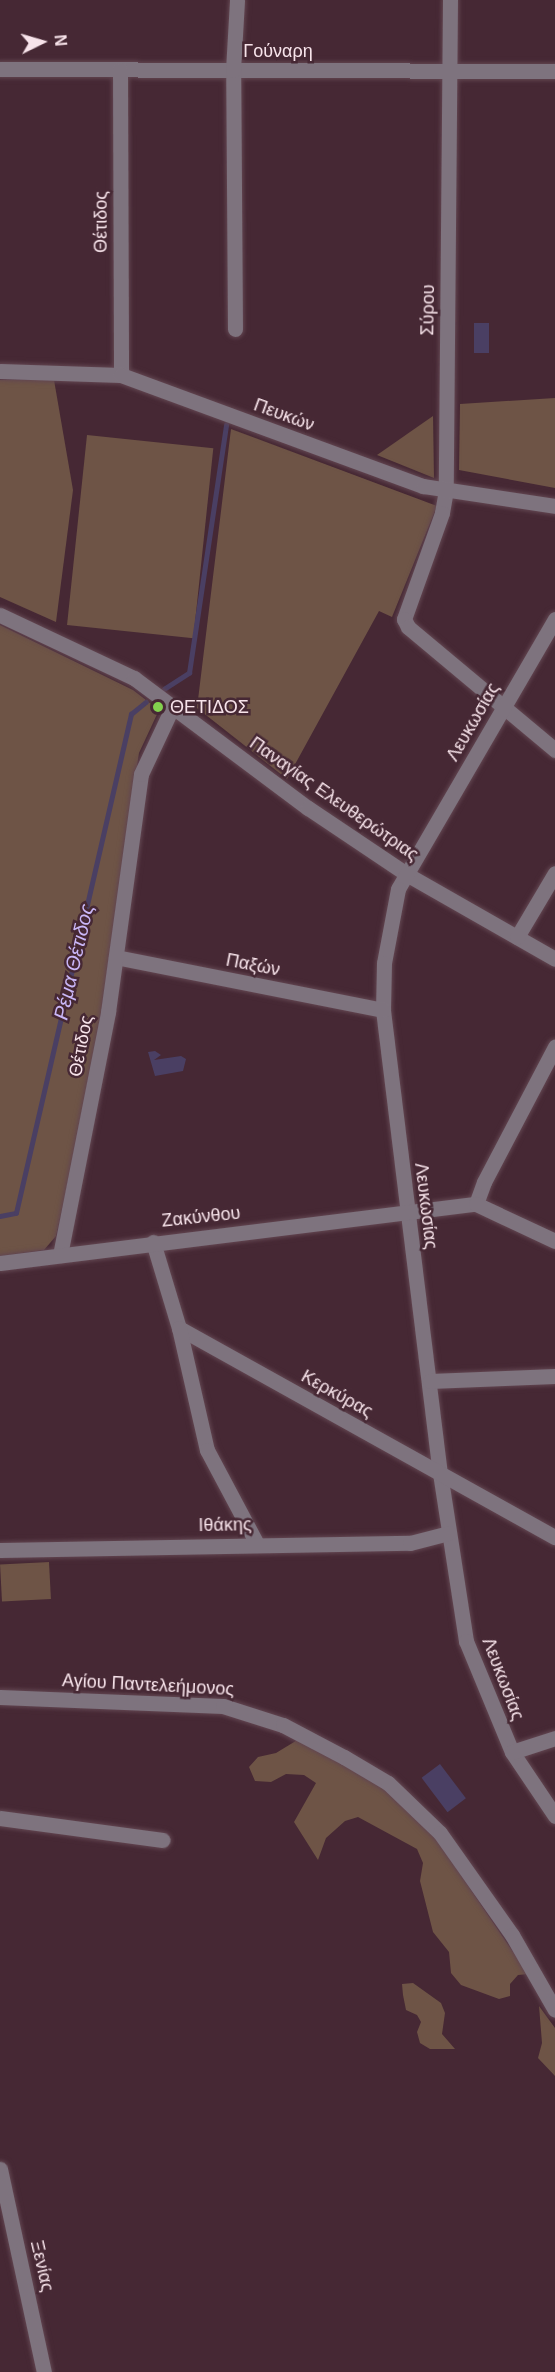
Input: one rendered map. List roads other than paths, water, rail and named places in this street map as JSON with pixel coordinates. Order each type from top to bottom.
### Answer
[{"type":"street","points":[[235,328],[233,70],[237,0]]},
{"type":"street","name":"Σύρου","points":[[450,0],[446,490],[442,513],[403,612],[408,627],[505,707]]},
{"type":"street","name":"Γούναρη","points":[[0,69],[555,71]]},
{"type":"street","name":"Θέτιδος","points":[[120,70],[121,375]]},
{"type":"street","name":"Πευκών","points":[[0,371],[121,375],[385,473],[446,490],[555,506]]},
{"type":"street","name":"Παναγίας Ελευθερώτριας","points":[[0,615],[134,678],[308,808],[408,874],[555,959]]},
{"type":"street","name":"Λευκωσίας","points":[[555,619],[398,889],[388,932],[383,1010],[440,1473],[466,1641],[512,1752],[555,1816]]},
{"type":"street","name":"Θέτιδος","points":[[60,1256],[116,957],[117,921],[141,774],[173,706]]},
{"type":"street","points":[[505,707],[555,750]]},
{"type":"street","points":[[517,937],[555,873]]},
{"type":"street","name":"Παξών","points":[[116,957],[383,1010]]},
{"type":"street","points":[[555,1047],[484,1182],[476,1204],[555,1241]]},
{"type":"street","name":"Ζακύνθου","points":[[0,1263],[153,1242],[476,1204]]},
{"type":"street","points":[[153,1242],[179,1328],[207,1450],[257,1544]]},
{"type":"street","name":"Κερκύρας","points":[[179,1328],[555,1537]]},
{"type":"street","points":[[430,1381],[555,1376]]},
{"type":"street","name":"Ιθάκης","points":[[0,1550],[410,1543],[449,1533]]},
{"type":"street","name":"Αγίου Παντελεήμονος","points":[[0,1697],[223,1706],[283,1725],[344,1757],[394,1788],[440,1833],[512,1935],[555,2010]]},
{"type":"street","points":[[512,1752],[555,1738]]},
{"type":"street","points":[[0,1818],[163,1840]]},
{"type":"street","name":"Ξενίας","points":[[0,2169],[44,2372]]},
{"type":"waterway","name":"Ρέμα Θέτιδος","points":[[164,689],[189,673],[226,425]]},
{"type":"waterway","name":"Ρέμα Θέτιδος","points":[[0,1216],[16,1213],[131,714],[146,702]]},
{"type":"place","name":"ΘΕΤΙΔΟΣ","points":[[158,707]]}]
